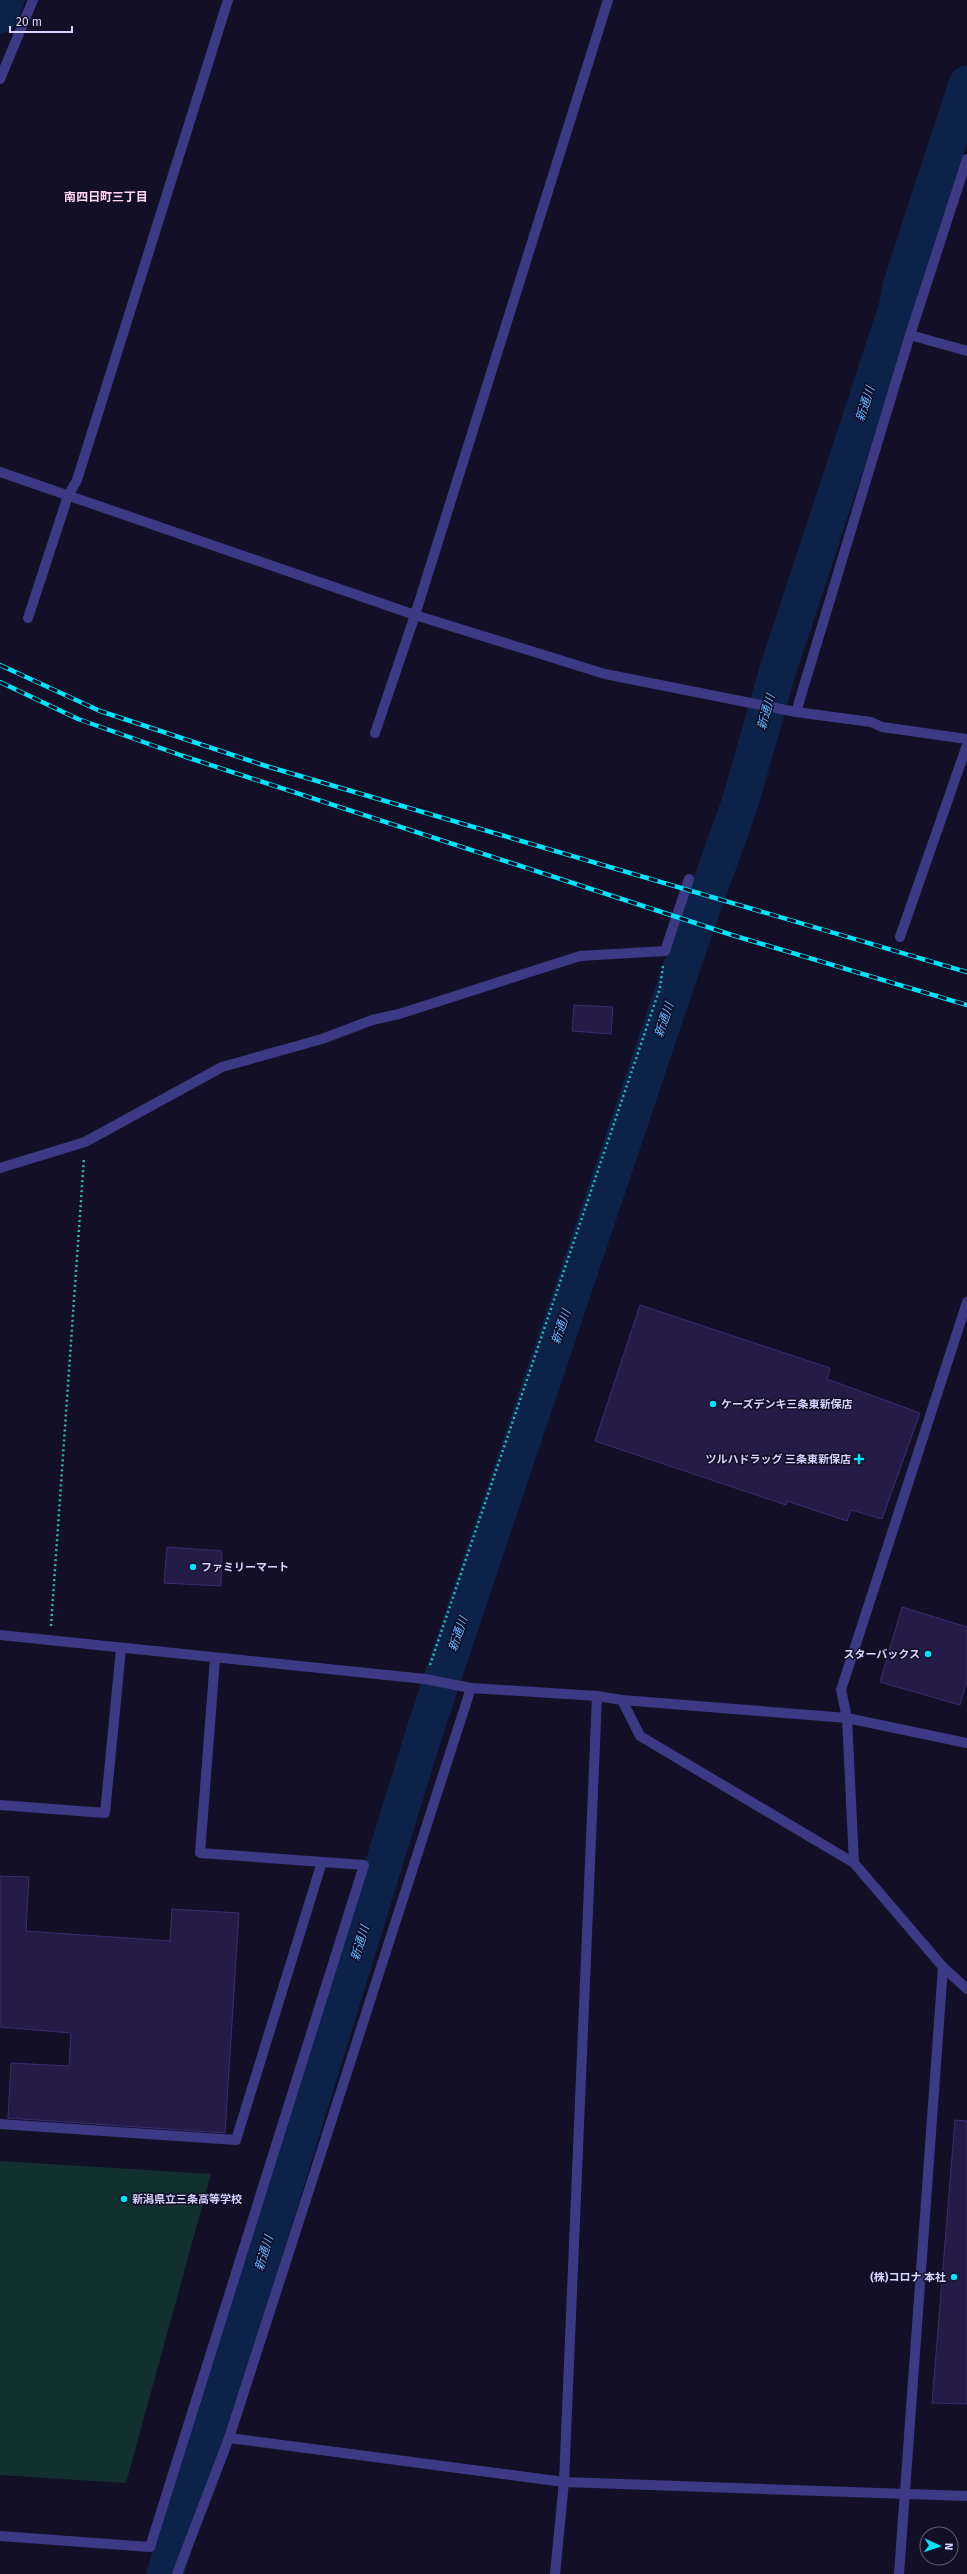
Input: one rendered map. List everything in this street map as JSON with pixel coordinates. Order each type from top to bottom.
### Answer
[{"type":"street","points":[[0,79],[33,0]]},
{"type":"street","points":[[28,618],[68,496],[77,480],[228,0]]},
{"type":"street","points":[[375,733],[415,615],[608,0]]},
{"type":"street","points":[[796,712],[910,335],[967,159]]},
{"type":"street","points":[[910,335],[967,351]]},
{"type":"street","points":[[0,472],[415,615],[605,674],[796,712],[871,722],[882,727],[967,739]]},
{"type":"street","points":[[900,937],[967,745]]},
{"type":"street","points":[[0,1168],[85,1142],[222,1066],[322,1039],[372,1020],[399,1014],[580,956],[664,951],[689,879]]},
{"type":"street","points":[[854,1864],[847,1718],[841,1690],[967,1302]]},
{"type":"street","points":[[0,1635],[215,1659],[428,1679],[471,1688],[597,1696],[622,1700],[847,1718],[967,1743]]},
{"type":"street","points":[[0,1805],[105,1813],[121,1649]]},
{"type":"street","points":[[0,2536],[150,2547],[364,1865],[200,1853],[215,1659]]},
{"type":"street","points":[[177,2574],[229,2438],[471,1688]]},
{"type":"street","points":[[555,2574],[564,2482],[597,1696]]},
{"type":"street","points":[[622,1700],[640,1736],[854,1864],[943,1967],[967,1989]]},
{"type":"street","points":[[0,2124],[236,2140],[322,1862]]},
{"type":"street","points":[[899,2574],[907,2493],[943,1967]]},
{"type":"street","points":[[229,2438],[564,2482],[967,2496]]},
{"type":"path","points":[[428,1679],[660,988],[664,951]]},
{"type":"path","points":[[50,1641],[85,1142]]},
{"type":"green space","points":[[0,2161],[211,2174],[126,2483],[0,2475]]},
{"type":"building","points":[[574,1005],[613,1007],[611,1034],[572,1031]]},
{"type":"building","name":"ケーズデンキ三条東新保店","points":[[640,1305],[830,1368],[827,1379],[920,1413],[882,1519],[851,1510],[847,1521],[787,1501],[786,1505],[595,1441]]},
{"type":"building","name":"ファミリーマート","points":[[167,1547],[222,1551],[221,1586],[164,1583]]},
{"type":"building","name":"スターバックス","points":[[902,1607],[967,1627],[967,1681],[960,1705],[880,1682]]},
{"type":"building","points":[[0,1876],[29,1877],[26,1931],[170,1941],[172,1909],[239,1913],[225,2133],[8,2118],[11,2063],[69,2066],[71,2033],[0,2027]]},
{"type":"building","name":"(株)コロナ 本社","points":[[955,2120],[967,2121],[967,2404],[932,2403]]},
{"type":"waterway","points":[[0,15],[6,0]]},
{"type":"waterway","name":"新通川","points":[[165,2574],[426,1727],[689,945],[740,803],[777,673],[897,308],[902,283],[967,84]]},
{"type":"railway","points":[[0,665],[100,711],[266,766],[967,972]]},
{"type":"railway","points":[[0,682],[78,719],[183,756],[732,935],[967,1005]]},
{"type":"place","name":"ケーズデンキ三条東新保店","points":[[713,1404]]},
{"type":"place","name":"ツルハドラッグ 三条東新保店","points":[[859,1459]]},
{"type":"place","name":"ファミリーマート","points":[[193,1567]]},
{"type":"place","name":"スターバックス","points":[[928,1654]]},
{"type":"place","name":"新潟県立三条高等学校","points":[[124,2199]]},
{"type":"place","name":"(株)コロナ 本社","points":[[954,2277]]},
{"type":"district","name":"南四日町三丁目","points":[[106,197]]}]
